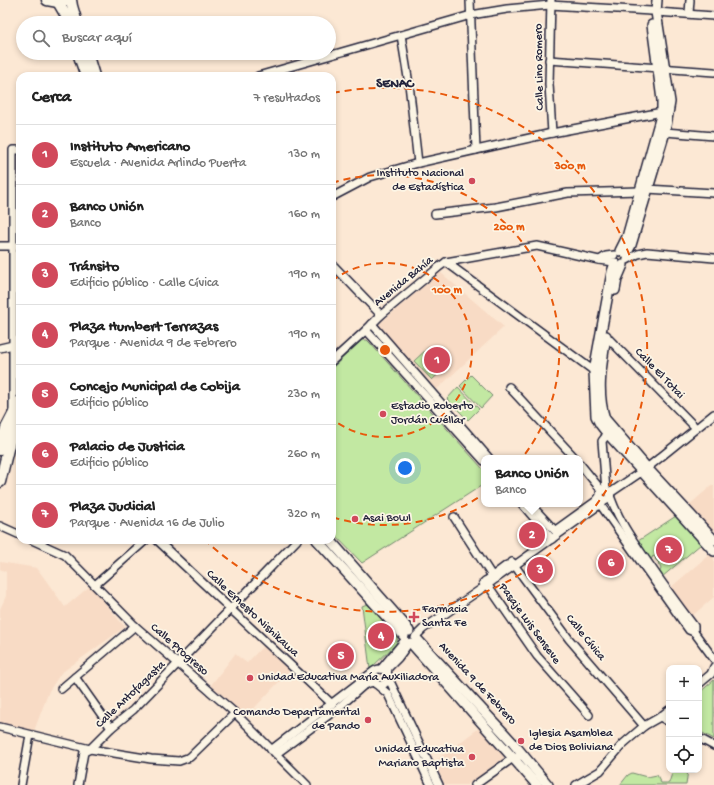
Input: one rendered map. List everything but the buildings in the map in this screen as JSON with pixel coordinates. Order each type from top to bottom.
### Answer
[{"type":"highway","points":[[47,0],[62,1],[66,16]]},
{"type":"highway","points":[[71,0],[75,16]]},
{"type":"highway","points":[[80,60],[85,72]]},
{"type":"highway","points":[[89,60],[93,72]]},
{"type":"highway","points":[[0,450],[6,428],[16,415]]},
{"type":"highway","points":[[0,482],[16,415]]},
{"type":"main road","points":[[610,431],[602,410],[600,387],[606,336],[620,259],[665,132],[670,102],[661,67],[651,0]]},
{"type":"main road","points":[[653,11],[657,0]]},
{"type":"main road","points":[[644,190],[662,112],[661,67]]},
{"type":"main road","points":[[620,259],[612,272],[594,371],[596,416],[600,424],[610,431],[714,551]]},
{"type":"main road","points":[[644,470],[714,540]]},
{"type":"main road","name":"Avenida 9 de Febrero","points":[[320,544],[524,755],[548,785]]},
{"type":"main road","name":"Avenida 9 de Febrero","points":[[334,544],[404,624],[410,637],[537,785]]},
{"type":"street","points":[[470,0],[476,150]]},
{"type":"street","points":[[606,0],[606,8]]},
{"type":"street","points":[[689,13],[690,0]]},
{"type":"street","points":[[336,54],[471,15],[550,3],[714,16]]},
{"type":"street","name":"Calle Lino Romero","points":[[550,3],[549,84],[552,133]]},
{"type":"street","points":[[401,35],[409,84],[418,163]]},
{"type":"street","points":[[272,72],[314,60]]},
{"type":"street","points":[[549,60],[714,72]]},
{"type":"street","points":[[336,195],[370,178],[418,163],[552,133],[662,112]]},
{"type":"street","points":[[665,132],[714,136]]},
{"type":"street","points":[[16,150],[13,150],[16,246],[13,345],[16,372]]},
{"type":"street","points":[[435,214],[496,207],[568,192],[644,190],[714,194]]},
{"type":"street","points":[[0,246],[16,246]]},
{"type":"street","name":"Avenida Bahía","points":[[336,357],[381,315],[446,262],[537,246],[599,260],[606,256],[620,259],[647,252],[714,258]]},
{"type":"street","points":[[446,262],[594,371]]},
{"type":"street","points":[[336,268],[381,315]]},
{"type":"street","points":[[369,327],[486,455]]},
{"type":"street","points":[[369,327],[481,458]]},
{"type":"street","name":"Calle El Totai","points":[[606,336],[696,428]]},
{"type":"street","points":[[0,348],[13,345]]},
{"type":"street","points":[[509,387],[571,455]]},
{"type":"street","points":[[431,785],[388,694],[372,678],[378,670],[410,637],[553,535],[596,501],[644,470],[714,414]]},
{"type":"street","points":[[610,431],[602,441],[605,511],[689,630],[694,632],[714,659],[712,663],[714,667],[711,674],[702,682]]},
{"type":"street","points":[[583,468],[694,626],[694,632]]},
{"type":"street","points":[[553,535],[592,510],[604,496]]},
{"type":"street","points":[[525,507],[553,535]]},
{"type":"street","points":[[532,507],[553,535]]},
{"type":"street","points":[[592,510],[596,508],[605,511]]},
{"type":"street","points":[[454,517],[492,576]]},
{"type":"street","points":[[0,526],[16,533]]},
{"type":"street","name":"Calle Progreso","points":[[41,544],[65,555],[135,626],[235,713],[307,785]]},
{"type":"street","points":[[95,585],[141,544]]},
{"type":"street","name":"Calle Ernesto Nishikawa","points":[[162,544],[332,704]]},
{"type":"street","name":"Calle Antofagasta","points":[[78,785],[84,752],[90,749],[111,728],[133,710],[293,544]]},
{"type":"street","points":[[486,583],[492,576],[513,564]]},
{"type":"street","name":"Calle Cívica","points":[[513,564],[569,639],[644,726]]},
{"type":"street","name":"Pasaje Luis Senseve","points":[[486,583],[537,656],[589,715]]},
{"type":"street","points":[[61,689],[135,626]]},
{"type":"street","points":[[274,752],[337,709],[363,686],[369,683],[384,683],[388,676],[388,668],[398,658],[410,637]]},
{"type":"street","points":[[274,752],[332,704],[378,670],[385,671],[439,785]]},
{"type":"street","points":[[75,677],[111,728]]},
{"type":"street","points":[[576,785],[600,771],[623,744],[644,726],[666,712]]},
{"type":"street","points":[[0,728],[90,749],[151,759],[179,761],[190,757],[235,713]]},
{"type":"street","points":[[660,717],[666,720]]},
{"type":"street","points":[[21,785],[30,735]]},
{"type":"street","points":[[702,740],[714,746]]},
{"type":"street","points":[[476,785],[513,758],[524,755]]},
{"type":"shaded area","points":[[440,272],[504,327],[435,391],[378,328],[378,325]]},
{"type":"shaded area","points":[[711,486],[714,486],[714,532],[688,506]]},
{"type":"shaded area","points":[[711,553],[714,555],[714,597],[692,616],[670,588]]},
{"type":"shaded area","points":[[0,562],[37,568],[65,607],[90,586],[125,627],[61,673],[49,691],[34,731],[0,723],[0,609],[6,596],[6,572],[0,569]]},
{"type":"shaded area","name":"Unidad Educativa María Auxiliadora","points":[[264,645],[290,670],[246,717],[211,685],[235,654],[247,663]]},
{"type":"shaded area","name":"Unidad Educativa Mariano Baptista","points":[[479,728],[504,755],[503,759],[467,785],[445,785],[434,762]]},
{"type":"green space","name":"Estadio Roberto Jordán Cuéllar","points":[[362,340],[367,340],[481,467],[481,486],[362,563],[336,536],[336,364]]},
{"type":"green space","points":[[429,347],[447,366],[432,380],[414,361]]},
{"type":"green space","points":[[471,375],[492,396],[481,408],[460,386]]},
{"type":"green space","points":[[458,387],[479,409],[468,420],[447,399]]},
{"type":"green space","points":[[676,516],[701,544],[662,577],[659,573],[661,569],[660,565],[655,559],[656,558],[653,556],[651,560],[638,541]]},
{"type":"green space","points":[[367,604],[396,634],[397,639],[394,646],[370,669],[362,606]]},
{"type":"green space","points":[[714,680],[714,739],[702,733],[702,690]]},
{"type":"green space","points":[[632,773],[647,777],[657,775],[661,783],[669,783],[672,773],[688,773],[686,785],[620,785],[628,775]]},
{"type":"place","name":"Instituto Nacional de Estadística","points":[[472,181]]},
{"type":"place","name":"Instituto Americano","points":[[437,360]]},
{"type":"place","name":"Estadio Roberto Jordán Cuéllar","points":[[383,414]]},
{"type":"place","name":"Asai Bowl","points":[[355,519]]},
{"type":"place","name":"Banco Unión","points":[[532,535]]},
{"type":"place","name":"Plaza Judicial","points":[[669,550]]},
{"type":"place","name":"Palacio de Justicia","points":[[611,563]]},
{"type":"place","name":"Tránsito","points":[[540,570]]},
{"type":"place","name":"Farmacia Santa Fe","points":[[414,617]]},
{"type":"place","name":"Plaza Humbert Terrazas","points":[[381,636]]},
{"type":"place","name":"Concejo Municipal de Cobija","points":[[341,656]]},
{"type":"place","name":"Unidad Educativa María Auxiliadora","points":[[250,678]]},
{"type":"place","name":"Comando Departamental de Pando","points":[[368,720]]},
{"type":"place","name":"Iglesia Asamblea de Dios Boliviana","points":[[521,741]]},
{"type":"place","name":"Unidad Educativa Mariano Baptista","points":[[472,757]]},
{"type":"district","name":"SENAC","points":[[395,84]]}]
